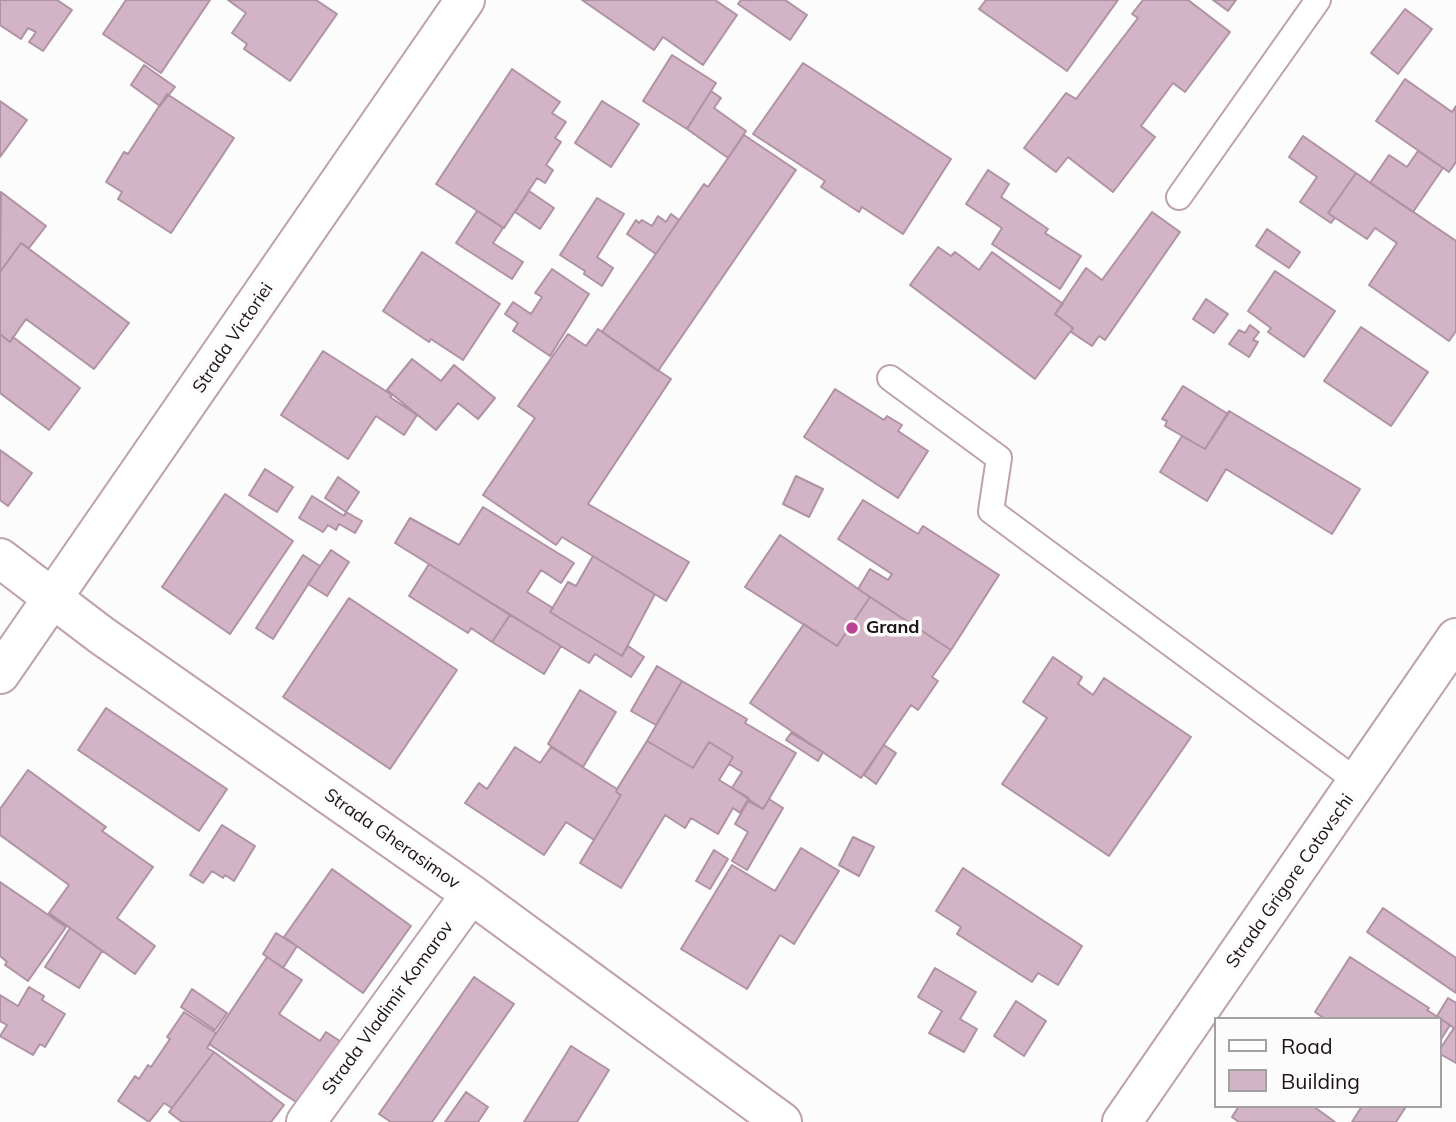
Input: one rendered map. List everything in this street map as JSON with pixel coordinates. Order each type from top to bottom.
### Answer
[{"type":"street","name":"Strada Victoriei","points":[[0,674],[465,0]]},
{"type":"street","name":"Strada Gherasimov","points":[[0,558],[53,600],[471,894],[782,1122]]},
{"type":"street","name":"Strada Grigore Cotovschi","points":[[1122,1122],[1456,638]]},
{"type":"street","name":"Strada Vladimir Komarov","points":[[306,1122],[471,894]]},
{"type":"lane","points":[[1179,197],[1318,0]]},
{"type":"lane","points":[[890,378],[999,458],[991,511],[1358,782]]},
{"type":"building","points":[[0,0],[57,0],[72,10],[43,51],[29,42],[36,32],[28,28],[21,39],[0,25]]},
{"type":"building","points":[[126,0],[210,0],[161,73],[103,34]]},
{"type":"building","points":[[228,0],[316,0],[337,14],[290,81],[244,49],[247,44],[232,33],[246,13]]},
{"type":"building","points":[[582,0],[715,0],[737,15],[703,65],[663,37],[654,50]]},
{"type":"building","points":[[741,0],[785,0],[807,15],[790,40],[738,4]]},
{"type":"building","points":[[986,0],[1118,0],[1067,71],[979,9]]},
{"type":"building","points":[[1143,0],[1188,0],[1230,32],[1185,92],[1173,83],[1141,126],[1155,137],[1113,192],[1068,157],[1056,172],[1024,148],[1066,93],[1076,99],[1138,18],[1132,14]]},
{"type":"building","points":[[1213,0],[1236,0],[1228,11]]},
{"type":"building","points":[[1405,9],[1432,29],[1398,74],[1371,53]]},
{"type":"building","points":[[672,55],[716,83],[687,129],[643,101]]},
{"type":"building","points":[[803,63],[951,159],[903,234],[862,207],[859,212],[821,187],[825,181],[753,134]]},
{"type":"building","points":[[144,65],[175,87],[160,106],[131,85]]},
{"type":"building","points":[[512,69],[560,102],[552,113],[566,122],[555,138],[561,142],[546,165],[553,170],[545,183],[537,178],[504,228],[436,184]]},
{"type":"building","points":[[1405,79],[1452,112],[1456,106],[1456,162],[1449,172],[1376,121]]},
{"type":"building","points":[[711,91],[721,98],[714,108],[746,131],[728,158],[687,129]]},
{"type":"building","points":[[167,94],[234,138],[171,233],[118,199],[122,192],[106,182],[124,152],[128,154]]},
{"type":"building","points":[[0,101],[27,120],[0,157]]},
{"type":"building","points":[[602,101],[639,124],[611,167],[575,143]]},
{"type":"building","points":[[744,135],[796,170],[658,371],[602,332],[704,184],[708,187]]},
{"type":"building","points":[[1303,136],[1356,173],[1328,213],[1335,218],[1331,223],[1300,202],[1317,177],[1289,157]]},
{"type":"building","points":[[1418,151],[1443,168],[1413,212],[1370,183],[1389,155],[1407,167]]},
{"type":"building","points":[[988,170],[1009,184],[1001,197],[1048,229],[1045,233],[1081,256],[1060,289],[992,244],[1002,228],[966,204]]},
{"type":"building","points":[[1356,173],[1456,241],[1456,331],[1449,341],[1369,285],[1397,243],[1375,228],[1367,239],[1328,213]]},
{"type":"building","points":[[529,191],[554,208],[540,229],[515,212]]},
{"type":"building","points":[[1,192],[46,226],[29,248],[21,243],[0,272]]},
{"type":"building","points":[[597,198],[624,214],[597,257],[613,268],[602,286],[560,255]]},
{"type":"building","points":[[477,211],[503,228],[493,243],[523,262],[512,279],[456,243]]},
{"type":"building","points":[[1152,212],[1180,232],[1105,340],[1099,336],[1092,346],[1071,332],[1073,328],[1055,314],[1086,268],[1102,280]]},
{"type":"building","points":[[671,214],[679,220],[656,254],[627,234],[636,220],[639,223],[642,220],[652,226],[658,216],[666,222]]},
{"type":"building","points":[[1267,229],[1300,252],[1289,268],[1256,246]]},
{"type":"building","points":[[21,243],[129,323],[94,369],[26,319],[10,342],[0,334],[0,272]]},
{"type":"building","points":[[938,247],[951,256],[955,252],[979,270],[992,252],[1063,304],[1055,314],[1073,328],[1035,379],[910,285]]},
{"type":"building","points":[[422,252],[500,304],[463,360],[431,339],[429,342],[383,311]]},
{"type":"building","points":[[552,269],[589,294],[550,356],[513,331],[518,323],[505,314],[513,302],[531,314],[542,297],[535,293]]},
{"type":"building","points":[[1275,271],[1335,311],[1304,357],[1268,332],[1271,328],[1248,311]]},
{"type":"building","points":[[1206,299],[1228,314],[1214,333],[1193,319]]},
{"type":"building","points":[[1250,325],[1259,332],[1253,340],[1258,342],[1249,357],[1229,344],[1239,330],[1245,333]]},
{"type":"building","points":[[1361,327],[1428,372],[1391,426],[1324,381]]},
{"type":"building","points":[[598,329],[671,379],[588,504],[689,562],[666,601],[562,537],[556,545],[483,495],[535,418],[518,406],[568,334],[586,346]]},
{"type":"building","points":[[0,334],[10,342],[13,337],[80,388],[49,430],[0,393]]},
{"type":"building","points":[[323,351],[392,395],[390,397],[417,415],[404,435],[376,416],[348,459],[281,415]]},
{"type":"building","points":[[412,359],[441,381],[454,365],[495,398],[478,419],[458,403],[436,430],[387,390]]},
{"type":"building","points":[[1183,386],[1228,414],[1205,449],[1165,426],[1167,421],[1162,419]]},
{"type":"building","points":[[835,389],[884,420],[887,416],[902,425],[898,431],[928,451],[898,498],[804,437]]},
{"type":"building","points":[[1229,411],[1360,489],[1332,534],[1226,469],[1207,501],[1160,472],[1182,436],[1205,449]]},
{"type":"building","points":[[0,450],[32,473],[8,506],[0,500]]},
{"type":"building","points":[[265,469],[293,487],[277,512],[249,495]]},
{"type":"building","points":[[796,476],[823,489],[809,517],[783,504]]},
{"type":"building","points":[[338,477],[359,492],[346,512],[325,498]]},
{"type":"building","points":[[225,494],[293,541],[230,634],[162,587]]},
{"type":"building","points":[[312,496],[344,516],[346,512],[362,521],[355,533],[339,524],[336,530],[328,525],[323,532],[299,518]]},
{"type":"building","points":[[863,500],[918,534],[923,526],[999,575],[951,650],[858,589],[870,569],[888,580],[892,574],[838,539]]},
{"type":"building","points":[[483,507],[574,563],[561,583],[541,570],[527,592],[553,608],[550,612],[622,656],[628,646],[644,657],[631,677],[595,654],[589,663],[395,543],[410,518],[459,545]]},
{"type":"building","points":[[780,535],[870,597],[837,646],[745,587]]},
{"type":"building","points":[[331,550],[349,562],[327,596],[308,584]]},
{"type":"building","points":[[303,555],[320,566],[273,639],[256,628]]},
{"type":"building","points":[[593,556],[655,594],[622,656],[550,612],[568,582],[576,586]]},
{"type":"building","points":[[429,564],[510,615],[492,642],[471,628],[468,633],[409,596]]},
{"type":"building","points":[[870,597],[951,650],[932,677],[938,681],[918,710],[911,705],[861,778],[750,703],[804,624],[837,646]]},
{"type":"building","points":[[349,598],[457,670],[390,769],[283,697]]},
{"type":"building","points":[[510,615],[561,646],[544,674],[492,642]]},
{"type":"building","points":[[1053,657],[1082,677],[1078,684],[1093,695],[1104,678],[1191,737],[1109,856],[1002,784],[1047,718],[1023,702]]},
{"type":"building","points":[[657,666],[682,681],[656,725],[631,711]]},
{"type":"building","points":[[682,681],[747,719],[745,723],[796,753],[763,809],[732,788],[742,772],[729,764],[733,757],[709,742],[693,768],[647,741]]},
{"type":"building","points":[[580,690],[616,712],[583,767],[548,744]]},
{"type":"building","points":[[106,708],[227,789],[199,831],[78,750]]},
{"type":"building","points":[[791,733],[823,752],[818,761],[786,740]]},
{"type":"building","points":[[647,741],[693,768],[709,742],[733,757],[719,780],[749,798],[740,813],[733,808],[718,834],[691,818],[685,828],[665,815],[621,888],[580,863],[621,795],[616,792],[617,789]]},
{"type":"building","points":[[884,745],[896,753],[876,784],[864,775]]},
{"type":"building","points":[[515,747],[540,763],[551,747],[617,789],[616,792],[621,795],[594,840],[566,822],[544,855],[465,803],[479,783],[487,789]]},
{"type":"building","points":[[28,770],[106,827],[102,831],[153,867],[117,918],[155,946],[135,974],[49,913],[69,885],[0,835],[0,809]]},
{"type":"building","points":[[769,799],[783,808],[747,870],[732,861],[748,832],[735,824],[748,801],[763,809]]},
{"type":"building","points":[[222,825],[255,846],[234,881],[212,871],[203,883],[190,875]]},
{"type":"building","points":[[853,837],[874,847],[859,876],[839,865]]},
{"type":"building","points":[[801,848],[839,871],[794,944],[780,935],[747,989],[681,949],[732,865],[775,891]]},
{"type":"building","points":[[714,850],[728,859],[710,889],[696,881]]},
{"type":"building","points":[[963,868],[1082,946],[1058,985],[1038,973],[1032,982],[957,934],[961,927],[936,911]]},
{"type":"building","points":[[332,869],[411,926],[363,993],[284,937]]},
{"type":"building","points":[[0,882],[66,927],[28,981],[5,965],[7,962],[0,956]]},
{"type":"building","points":[[1383,908],[1456,958],[1456,993],[1367,932]]},
{"type":"building","points":[[70,928],[102,951],[79,988],[45,967]]},
{"type":"building","points":[[276,933],[297,946],[283,968],[263,954]]},
{"type":"building","points":[[267,957],[302,980],[279,1014],[320,1041],[326,1032],[340,1041],[299,1104],[209,1044]]},
{"type":"building","points":[[1350,957],[1429,1008],[1427,1010],[1438,1017],[1322,1017],[1315,1012]]},
{"type":"building","points":[[935,968],[976,992],[960,1019],[977,1029],[964,1052],[929,1033],[942,1011],[918,997]]},
{"type":"building","points":[[474,977],[514,1004],[432,1122],[391,1122],[379,1114]]},
{"type":"building","points":[[29,987],[44,996],[42,1000],[65,1014],[45,1047],[40,1044],[33,1055],[0,1036],[7,1025],[0,1021],[0,995],[18,1006]]},
{"type":"building","points":[[192,989],[227,1013],[215,1030],[181,1007]]},
{"type":"building","points":[[1448,998],[1456,1003],[1456,1063],[1442,1055],[1442,1046],[1454,1028],[1437,1016]]},
{"type":"building","points":[[1016,1001],[1046,1021],[1024,1056],[994,1036]]},
{"type":"building","points":[[184,1012],[216,1033],[207,1048],[214,1052],[172,1108],[164,1103],[149,1122],[118,1101],[135,1076],[139,1079],[148,1065],[151,1067]]},
{"type":"building","points":[[1442,1020],[1450,1025],[1442,1038]]},
{"type":"building","points":[[571,1046],[609,1070],[577,1122],[524,1122]]},
{"type":"building","points":[[214,1052],[284,1105],[271,1122],[182,1122],[169,1112]]},
{"type":"building","points":[[466,1092],[488,1107],[478,1122],[445,1122]]},
{"type":"building","points":[[1238,1108],[1316,1108],[1335,1122],[1239,1122],[1232,1117]]},
{"type":"building","points":[[1361,1108],[1405,1108],[1396,1122],[1352,1122]]},
{"type":"place","name":"Grand","points":[[852,628]]}]
